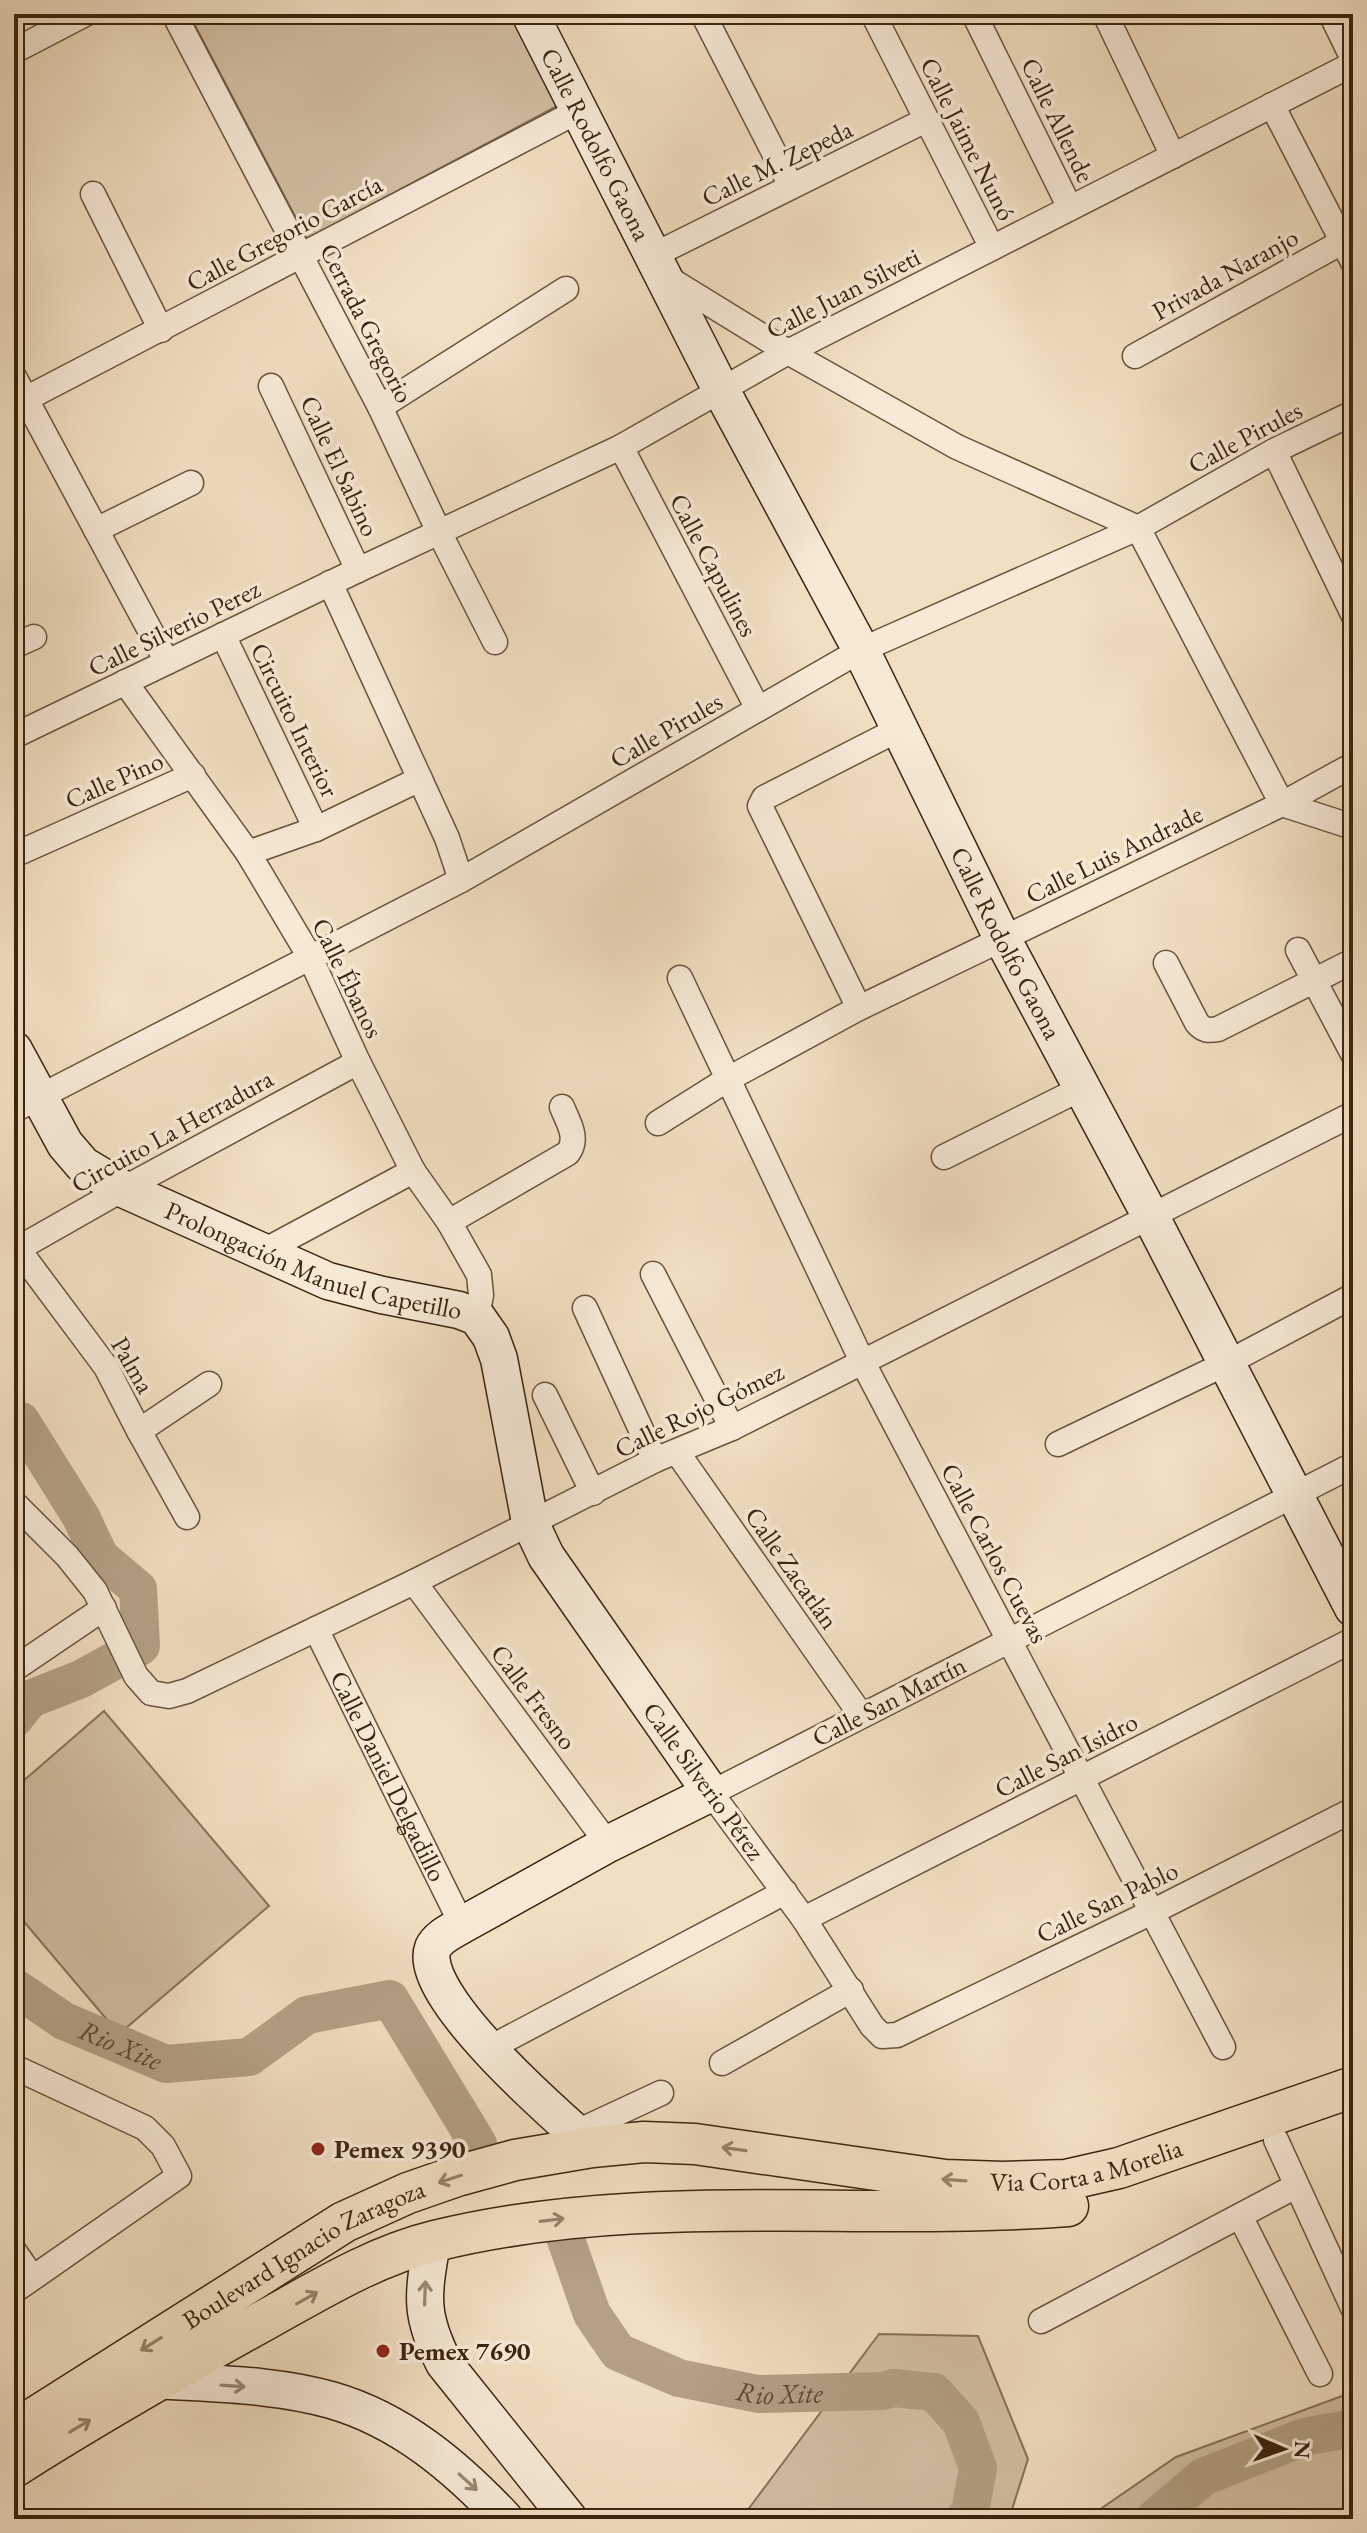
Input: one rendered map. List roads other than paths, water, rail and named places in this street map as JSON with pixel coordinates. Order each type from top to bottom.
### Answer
[{"type":"main road","name":"Via Corta a Morelia","points":[[811,2160],[945,2180],[1066,2180],[1119,2168],[1353,2087]]},
{"type":"main road","name":"Via Corta a Morelia","points":[[812,2211],[1002,2211],[1072,2206],[1134,2190],[1353,2114]]},
{"type":"main road","name":"Boulevard Ignacio Zaragoza","points":[[14,2431],[344,2222],[408,2193],[457,2176],[584,2140],[695,2144],[811,2160]]},
{"type":"main road","name":"Boulevard Ignacio Zaragoza","points":[[14,2467],[156,2380],[338,2280],[379,2260],[432,2242],[509,2226],[598,2215],[726,2210],[812,2211]]},
{"type":"street","points":[[14,51],[85,14]]},
{"type":"street","name":"Cerrada Gregorio","points":[[174,14],[380,407],[495,642]]},
{"type":"street","name":"Calle Rodolfo Gaona","points":[[530,14],[720,388],[901,728],[1003,940],[1151,1217],[1353,1608]]},
{"type":"street","points":[[703,14],[791,186]]},
{"type":"street","name":"Calle Jaime Nunó","points":[[873,14],[992,248]]},
{"type":"street","name":"Calle Allende","points":[[974,14],[1070,208]]},
{"type":"street","points":[[1105,14],[1173,156]]},
{"type":"street","points":[[1331,14],[1353,62]]},
{"type":"street","name":"Calle Juan Silveti","points":[[358,570],[621,447],[788,352],[1353,62]]},
{"type":"street","points":[[1272,105],[1349,246]]},
{"type":"street","name":"Calle Gregorio García","points":[[20,402],[580,110]]},
{"type":"street","name":"Calle M. Zepeda","points":[[658,266],[791,186],[926,120]]},
{"type":"street","points":[[93,194],[161,330]]},
{"type":"street","name":"Privada Naranjo","points":[[1135,356],[1349,246]]},
{"type":"street","points":[[658,266],[788,352],[957,447],[1138,528],[1282,804],[1353,827]]},
{"type":"street","points":[[380,407],[566,289]]},
{"type":"street","points":[[14,377],[20,402],[96,530],[167,662]]},
{"type":"street","name":"Calle El Sabino","points":[[271,386],[358,570]]},
{"type":"street","name":"Calle Pirules","points":[[26,1104],[461,880],[861,650],[1138,528],[1274,451],[1353,413]]},
{"type":"street","name":"Calle Capulines","points":[[621,447],[758,709]]},
{"type":"street","points":[[1274,451],[1353,614]]},
{"type":"street","points":[[96,530],[191,483]]},
{"type":"street","name":"Calle Silverio Perez","points":[[14,736],[358,570]]},
{"type":"street","points":[[330,583],[447,838],[461,880]]},
{"type":"street","name":"Circuito Interior","points":[[223,635],[316,829]]},
{"type":"street","name":"Calle Ébanos","points":[[125,682],[248,853],[310,957],[413,1171],[449,1222],[479,1275],[481,1295],[477,1317]]},
{"type":"street","points":[[859,1008],[760,806],[764,798],[901,728]]},
{"type":"street","name":"Calle Luis Andrade","points":[[658,1123],[728,1079],[859,1008],[1282,804],[1353,765]]},
{"type":"street","name":"Calle Pino","points":[[14,855],[193,775]]},
{"type":"street","points":[[248,853],[316,829],[420,779]]},
{"type":"street","points":[[1298,950],[1353,1054]]},
{"type":"street","points":[[1166,963],[1197,1023],[1202,1029],[1210,1031],[1353,961]]},
{"type":"street","name":"Calle Carlos Cuevas","points":[[680,978],[862,1361],[1223,2047]]},
{"type":"street","name":"Prolongación Manuel Capetillo","points":[[14,1050],[26,1104],[83,1165],[123,1189],[328,1281],[459,1310],[477,1317],[491,1337],[499,1359],[530,1522]]},
{"type":"street","name":"Circuito La Herradura","points":[[16,1250],[358,1062]]},
{"type":"street","points":[[944,1157],[1082,1088]]},
{"type":"street","points":[[449,1222],[568,1153],[574,1137],[562,1107]]},
{"type":"street","name":"Calle Rojo Gómez","points":[[14,1503],[83,1574],[104,1608],[136,1676],[151,1693],[169,1696],[187,1691],[666,1456],[732,1428],[1353,1114]]},
{"type":"street","points":[[262,1252],[413,1171]]},
{"type":"street","name":"Palma","points":[[16,1250],[106,1367],[187,1517]]},
{"type":"street","points":[[653,1274],[732,1428]]},
{"type":"street","points":[[1058,1444],[1227,1363],[1353,1296]]},
{"type":"street","name":"Calle Zacatlán","points":[[585,1308],[666,1456],[861,1715]]},
{"type":"street","points":[[139,1431],[209,1384]]},
{"type":"street","points":[[545,1395],[593,1493]]},
{"type":"street","name":"Calle San Martín","points":[[488,2049],[446,1998],[433,1964],[432,1949],[441,1938],[608,1844],[1353,1465]]},
{"type":"street","name":"Calle Silverio Pérez","points":[[530,1522],[546,1556],[711,1793],[804,1919],[872,2026],[882,2036]]},
{"type":"street","name":"Calle Fresno","points":[[414,1582],[608,1844]]},
{"type":"street","points":[[14,1669],[104,1608]]},
{"type":"street","name":"Calle Daniel Delgadillo","points":[[316,1629],[462,1925]]},
{"type":"street","name":"Calle San Isidro","points":[[804,1919],[1353,1640]]},
{"type":"street","name":"Calle San Pablo","points":[[882,2036],[897,2035],[1152,1912],[1353,1810]]},
{"type":"street","points":[[661,2093],[584,2140],[488,2049],[785,1892]]},
{"type":"street","points":[[722,2063],[851,1990]]},
{"type":"street","points":[[14,2067],[145,2128],[163,2146],[179,2176],[23,2284],[14,2251]]},
{"type":"street","points":[[1276,2140],[1353,2308]]},
{"type":"street","points":[[811,2160],[812,2211]]},
{"type":"street","points":[[1041,2321],[1241,2218],[1296,2186]]},
{"type":"street","points":[[1241,2218],[1320,2374]]},
{"type":"street","points":[[432,2242],[425,2295],[430,2335],[444,2363],[569,2519]]},
{"type":"street","points":[[156,2380],[267,2388],[331,2400],[392,2424],[438,2455],[505,2519]]},
{"type":"waterway","name":"Rio Xite","points":[[14,1421],[21,1421],[81,1517],[100,1557],[138,1589],[141,1646],[81,1679],[30,1699],[14,1719]]},
{"type":"waterway","name":"Rio Xite","points":[[14,1987],[64,2021],[166,2064],[249,2057],[307,2015],[390,1999],[478,2144]]},
{"type":"waterway","name":"Rio Xite","points":[[565,2237],[592,2314],[618,2352],[679,2378],[758,2394],[883,2391],[893,2388],[934,2392],[961,2422],[978,2468],[970,2512],[964,2519]]},
{"type":"waterway","name":"Rio Xite","points":[[1154,2519],[1203,2477],[1304,2437],[1353,2428]]},
{"type":"place","name":"Pemex 9390","points":[[318,2149]]},
{"type":"place","name":"Pemex 7690","points":[[383,2351]]}]
